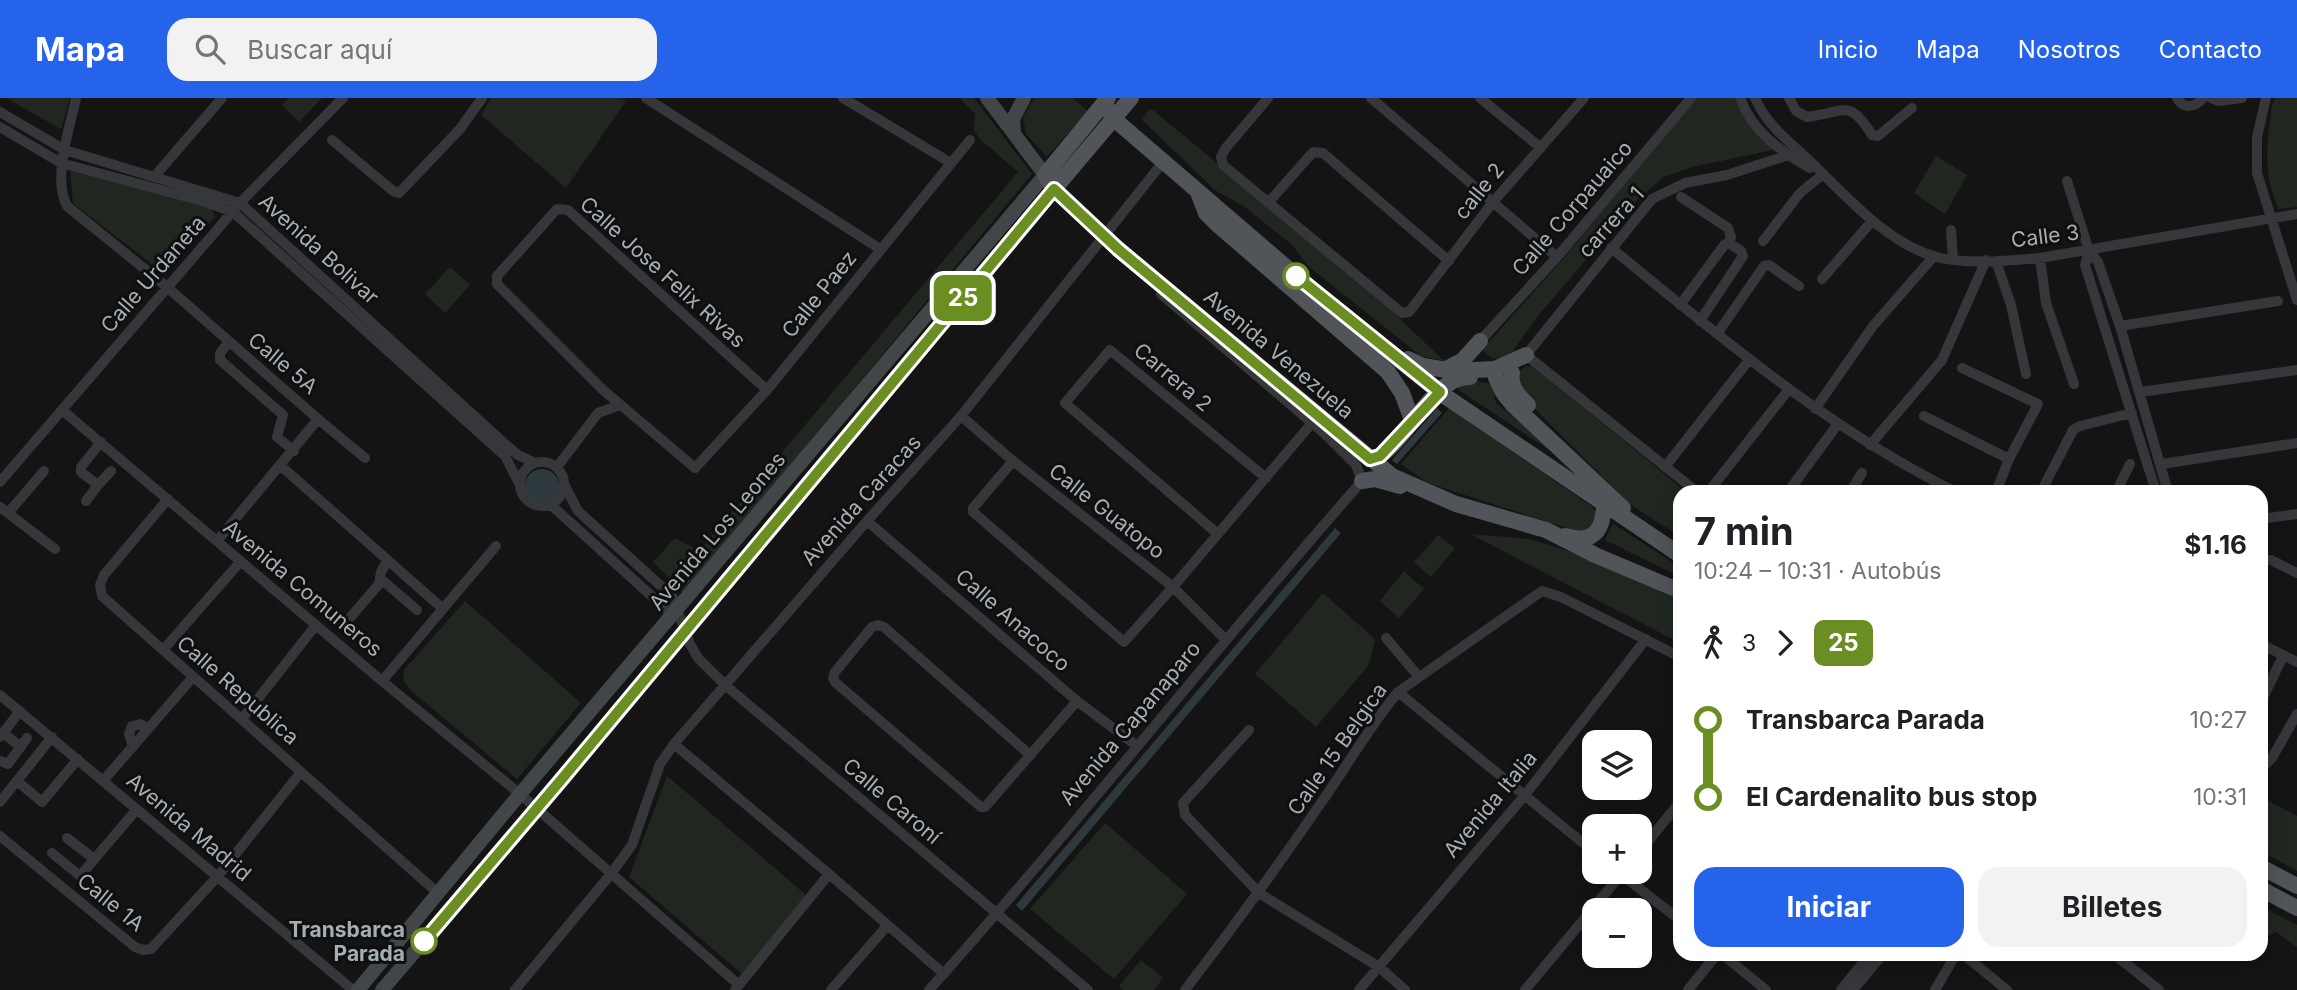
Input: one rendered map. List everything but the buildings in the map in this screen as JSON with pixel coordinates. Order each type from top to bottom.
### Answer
[{"type":"main road","name":"Avenida Los Leones","points":[[1050,182],[1114,119],[1131,98]]},
{"type":"main road","name":"Avenida Los Leones","points":[[1050,182],[1103,100]]},
{"type":"main road","points":[[1103,100],[1114,119],[1163,162],[1315,292],[1440,392],[1600,490]]},
{"type":"main road","name":"Avenida Venezuela","points":[[1050,182],[1118,249],[1392,476],[1456,504],[1546,530],[1595,555],[1673,588]]},
{"type":"main road","points":[[1199,193],[1206,213],[1218,225],[1388,372],[1402,393],[1412,420]]},
{"type":"main road","points":[[1315,292],[1408,359],[1423,366],[1452,371],[1495,369],[1525,355]]},
{"type":"main road","points":[[1441,369],[1452,368],[1462,361],[1480,341]]},
{"type":"main road","points":[[1525,355],[1513,373],[1512,384],[1521,398],[1560,438],[1600,490],[1604,520],[1592,536],[1575,539],[1546,530]]},
{"type":"main road","points":[[1370,459],[1380,456],[1412,420],[1460,376],[1496,378],[1513,373]]},
{"type":"main road","points":[[1496,378],[1513,405],[1600,490],[1658,541],[1673,551]]},
{"type":"main road","points":[[1362,481],[1375,479],[1426,492]]},
{"type":"main road","points":[[2268,871],[2297,886]]},
{"type":"main road","points":[[2268,893],[2297,908]]},
{"type":"street","points":[[61,163],[76,98]]},
{"type":"street","points":[[154,177],[222,98]]},
{"type":"street","name":"Calle Urdaneta","points":[[0,482],[236,207],[342,98]]},
{"type":"street","points":[[332,140],[393,191],[399,193],[460,129],[482,98]]},
{"type":"street","points":[[646,98],[880,249]]},
{"type":"street","points":[[844,98],[857,102],[951,163]]},
{"type":"street","name":"Avenida Venezuela","points":[[987,98],[1050,182]]},
{"type":"street","points":[[1014,134],[1013,119],[1024,98]]},
{"type":"street","points":[[1268,98],[1225,149],[1221,157],[1223,165],[1268,202],[1313,152],[1323,153],[1449,261]]},
{"type":"street","points":[[1371,98],[1557,257]]},
{"type":"street","points":[[1480,98],[1541,148]]},
{"type":"street","name":"calle 2","points":[[1268,202],[1397,310],[1409,312],[1493,202],[1584,98]]},
{"type":"street","name":"Calle Corpauaico","points":[[1480,341],[1557,257],[1691,98]]},
{"type":"street","points":[[1740,98],[1751,120],[1774,145],[1822,175]]},
{"type":"street","points":[[1755,98],[1769,123],[1822,175]]},
{"type":"street","points":[[1789,98],[1796,111],[1807,117],[1840,106],[1856,108],[1862,114],[1872,135],[1878,136],[1912,108]]},
{"type":"street","points":[[2177,98],[2188,106],[2195,106],[2203,98]]},
{"type":"street","points":[[2211,98],[2242,98]]},
{"type":"street","points":[[2266,98],[2257,137],[2258,173],[2297,300]]},
{"type":"street","name":"Avenida Bolivar","points":[[0,112],[65,150],[154,177],[236,207],[518,455],[535,463],[543,462],[556,467]]},
{"type":"street","name":"Avenida Bolivar","points":[[0,127],[61,163],[206,202],[236,207],[505,456],[526,500],[538,506],[551,505],[666,609],[677,612]]},
{"type":"street","name":"Calle Paez","points":[[695,468],[767,390],[970,140]]},
{"type":"street","name":"carrera 1","points":[[1525,355],[1652,200],[1685,183],[1727,175],[1798,152]]},
{"type":"street","name":"Avenida Caracas","points":[[515,990],[632,845],[660,764],[674,744],[961,416],[1163,162]]},
{"type":"street","name":"Calle 5A","points":[[61,163],[64,200],[67,206],[167,287],[318,419],[217,541]]},
{"type":"street","points":[[1763,241],[1800,193],[1822,175]]},
{"type":"street","name":"Calle 3","points":[[1822,175],[1872,221],[1918,250],[1952,259],[2040,258],[2297,215]]},
{"type":"street","points":[[2067,181],[2089,251],[2098,262],[2120,326],[2166,485]]},
{"type":"street","name":"Avenida Los Leones","points":[[355,990],[439,894],[520,794],[1050,182]]},
{"type":"street","name":"Avenida Los Leones","points":[[382,990],[685,630],[1050,182]]},
{"type":"street","points":[[1680,305],[1731,237],[1728,228],[1681,197]]},
{"type":"street","name":"Calle Jose Felix Rivas","points":[[695,468],[602,389],[497,284],[497,276],[557,209],[568,210],[767,390]]},
{"type":"street","points":[[1822,279],[1872,221]]},
{"type":"street","points":[[1951,230],[1952,259]]},
{"type":"street","points":[[1700,321],[1743,256],[1741,251],[1729,243]]},
{"type":"street","points":[[1611,248],[1749,360],[1815,409],[1933,485]]},
{"type":"street","points":[[1118,249],[1125,264],[1325,434],[1356,465],[1362,481]]},
{"type":"street","points":[[2089,251],[2085,265],[2154,485]]},
{"type":"street","points":[[1815,409],[1873,326],[1934,256]]},
{"type":"street","points":[[2040,258],[2046,303],[2074,384]]},
{"type":"street","points":[[1991,260],[2011,305],[2026,374]]},
{"type":"street","points":[[1870,445],[1942,360],[1991,260]]},
{"type":"street","points":[[1717,334],[1765,266],[1769,265],[1799,286]]},
{"type":"street","points":[[2120,326],[2278,301]]},
{"type":"street","points":[[228,343],[220,353],[220,360],[283,415],[277,437],[294,450]]},
{"type":"street","name":"Carrera 2","points":[[1218,534],[1065,402],[1110,349],[1266,478]]},
{"type":"street","points":[[1525,355],[1688,485]]},
{"type":"street","points":[[1665,467],[1749,360]]},
{"type":"street","points":[[1962,368],[2038,404],[2009,459],[1999,485]]},
{"type":"street","points":[[2140,393],[2297,370]]},
{"type":"street","points":[[602,389],[598,413],[556,467],[578,511],[672,596],[677,612]]},
{"type":"street","points":[[1714,485],[1789,389]]},
{"type":"street","points":[[598,413],[620,405]]},
{"type":"street","name":"Avenida Comuneros","points":[[62,410],[520,794],[736,988]]},
{"type":"street","points":[[2045,485],[2073,430],[2132,413]]},
{"type":"street","name":"Calle Guatopo","points":[[961,416],[1013,461],[1173,587],[1225,639]]},
{"type":"street","points":[[1924,416],[2009,459]]},
{"type":"street","points":[[318,419],[365,458]]},
{"type":"street","points":[[1013,461],[973,508],[973,512],[1124,642],[1311,424]]},
{"type":"street","points":[[1793,485],[1837,425]]},
{"type":"street","points":[[98,485],[80,469],[101,442]]},
{"type":"street","points":[[2162,464],[2297,443]]},
{"type":"street","points":[[519,482],[526,468],[535,463]]},
{"type":"street","points":[[2120,485],[2130,464]]},
{"type":"street","points":[[281,466],[442,608]]},
{"type":"street","points":[[44,471],[4,510],[55,549]]},
{"type":"street","points":[[86,501],[111,471]]},
{"type":"street","points":[[1854,485],[1862,473]]},
{"type":"street","name":"Avenida Capanaparo","points":[[929,990],[997,914],[1225,639],[1362,481]]},
{"type":"street","points":[[551,505],[561,496],[564,484]]},
{"type":"street","name":"Calle Republica","points":[[168,499],[104,575],[100,585],[102,596],[439,894]]},
{"type":"street","points":[[2268,518],[2297,514]]},
{"type":"street","name":"Calle Anacoco","points":[[867,521],[1077,701],[1137,746]]},
{"type":"street","points":[[382,681],[496,546]]},
{"type":"street","points":[[2271,560],[2297,573]]},
{"type":"street","points":[[163,650],[241,561]]},
{"type":"street","points":[[343,626],[381,579],[381,572],[387,561]]},
{"type":"street","points":[[381,579],[417,610]]},
{"type":"street","name":"Calle 15 Belgica","points":[[1185,990],[1259,893],[1380,714],[1398,692],[1542,591],[1561,597],[1673,653]]},
{"type":"street","name":"Calle Caroní","points":[[677,612],[698,658],[725,685],[1088,990]]},
{"type":"street","points":[[242,719],[316,625]]},
{"type":"street","points":[[1030,754],[878,625],[872,627],[835,672],[833,678],[836,683],[981,807],[985,807],[1077,701]]},
{"type":"street","points":[[1386,638],[1419,677]]},
{"type":"street","name":"Avenida Italia","points":[[1359,990],[1525,794],[1646,639]]},
{"type":"street","points":[[2268,648],[2297,662]]},
{"type":"street","points":[[2268,687],[2283,656]]},
{"type":"street","points":[[103,781],[193,677]]},
{"type":"street","points":[[1398,692],[1582,842]]},
{"type":"street","name":"Avenida Madrid","points":[[0,695],[355,990]]},
{"type":"street","points":[[0,761],[8,764],[24,743],[3,729],[20,711]]},
{"type":"street","points":[[2268,762],[2297,714]]},
{"type":"street","points":[[1249,730],[1183,803],[1185,815],[1259,893],[1379,967],[1405,990]]},
{"type":"street","points":[[0,802],[52,737]]},
{"type":"street","points":[[674,744],[944,974]]},
{"type":"street","points":[[17,781],[42,802],[78,759]]},
{"type":"street","name":"Calle 1A","points":[[0,836],[135,947],[151,949],[218,876],[301,772]]},
{"type":"street","points":[[52,853],[80,876],[137,808]]},
{"type":"street","points":[[1652,836],[1673,811]]},
{"type":"street","points":[[68,838],[94,859]]},
{"type":"street","points":[[736,988],[829,874]]},
{"type":"street","points":[[1525,990],[1611,884]]},
{"type":"street","points":[[1636,884],[1673,914]]},
{"type":"street","points":[[831,990],[887,926]]},
{"type":"street","points":[[1688,990],[1714,961]]},
{"type":"street","points":[[1729,961],[1766,990]]},
{"type":"street","points":[[1841,990],[1864,961]]},
{"type":"street","points":[[1853,990],[1877,961]]},
{"type":"street","points":[[1935,990],[1952,961]]},
{"type":"street","points":[[1972,961],[2007,990]]},
{"type":"street","points":[[2123,961],[2159,990]]},
{"type":"shaded area","points":[[6,98],[70,98],[61,129]]},
{"type":"shaded area","points":[[289,98],[322,98],[299,122],[282,105]]},
{"type":"shaded area","points":[[491,98],[621,98],[626,101],[566,188],[481,115]]},
{"type":"shaded area","points":[[960,98],[974,98],[1032,174],[684,594],[653,562],[675,538],[699,551],[1018,172],[974,131],[975,114]]},
{"type":"shaded area","points":[[1034,98],[1073,98],[1088,111],[1047,157],[1026,134],[1023,117]]},
{"type":"shaded area","points":[[1695,98],[1734,98],[1742,114],[1773,150],[1692,167],[1664,177],[1640,197],[1537,317],[1513,351],[1503,359],[1491,358],[1482,350],[1558,265]]},
{"type":"shaded area","points":[[2275,98],[2297,98],[2297,207],[2279,209],[2270,183],[2268,146]]},
{"type":"shaded area","points":[[1149,109],[1366,286],[1444,361],[1421,356],[1309,267],[1292,245],[1245,207],[1215,190],[1142,120]]},
{"type":"shaded area","points":[[1936,156],[1967,175],[1945,214],[1914,193]]},
{"type":"shaded area","points":[[70,171],[211,208],[215,217],[162,272],[73,203]]},
{"type":"shaded area","points":[[450,267],[470,285],[445,313],[425,294]]},
{"type":"shaded area","points":[[1526,366],[1534,367],[1677,485],[1673,485],[1673,532],[1632,506],[1522,396],[1517,374]]},
{"type":"shaded area","points":[[1464,379],[1493,384],[1498,395],[1494,398],[1497,404],[1572,465],[1460,391],[1457,387]]},
{"type":"shaded area","points":[[1437,408],[1442,413],[1397,464],[1392,460]]},
{"type":"shaded area","points":[[1449,408],[1591,506],[1597,513],[1598,523],[1582,533],[1428,483],[1401,464]]},
{"type":"shaded area","points":[[542,469],[554,474],[559,486],[554,498],[542,503],[530,498],[525,486],[530,474]]},
{"type":"shaded area","points":[[1613,524],[1673,563],[1673,574],[1605,540]]},
{"type":"shaded area","points":[[1335,528],[1341,533],[1022,911],[1016,905]]},
{"type":"shaded area","points":[[1470,534],[1529,539],[1565,550],[1673,597],[1673,639]]},
{"type":"shaded area","points":[[1438,535],[1455,548],[1431,577],[1414,562]]},
{"type":"shaded area","points":[[1404,571],[1424,589],[1399,618],[1380,601]]},
{"type":"shaded area","points":[[1323,593],[1375,639],[1369,665],[1316,727],[1255,674]]},
{"type":"shaded area","points":[[465,601],[581,703],[517,779],[409,689],[403,680],[404,670]]},
{"type":"shaded area","points":[[667,776],[806,895],[742,974],[629,877]]},
{"type":"shaded area","points":[[2268,801],[2297,816],[2297,871],[2268,855]]},
{"type":"shaded area","points":[[1105,823],[1187,894],[1114,979],[1030,909]]},
{"type":"shaded area","points":[[2268,910],[2297,925],[2297,947],[2276,932],[2268,936]]},
{"type":"shaded area","points":[[1141,960],[1163,978],[1154,990],[1123,990],[1119,986]]},
{"type":"bus line","name":"25","points":[[424,941],[1054,189],[1118,249],[1370,459],[1376,458],[1440,392],[1296,276]]},
{"type":"place","name":"Transbarca Parada","points":[[424,941]]}]
